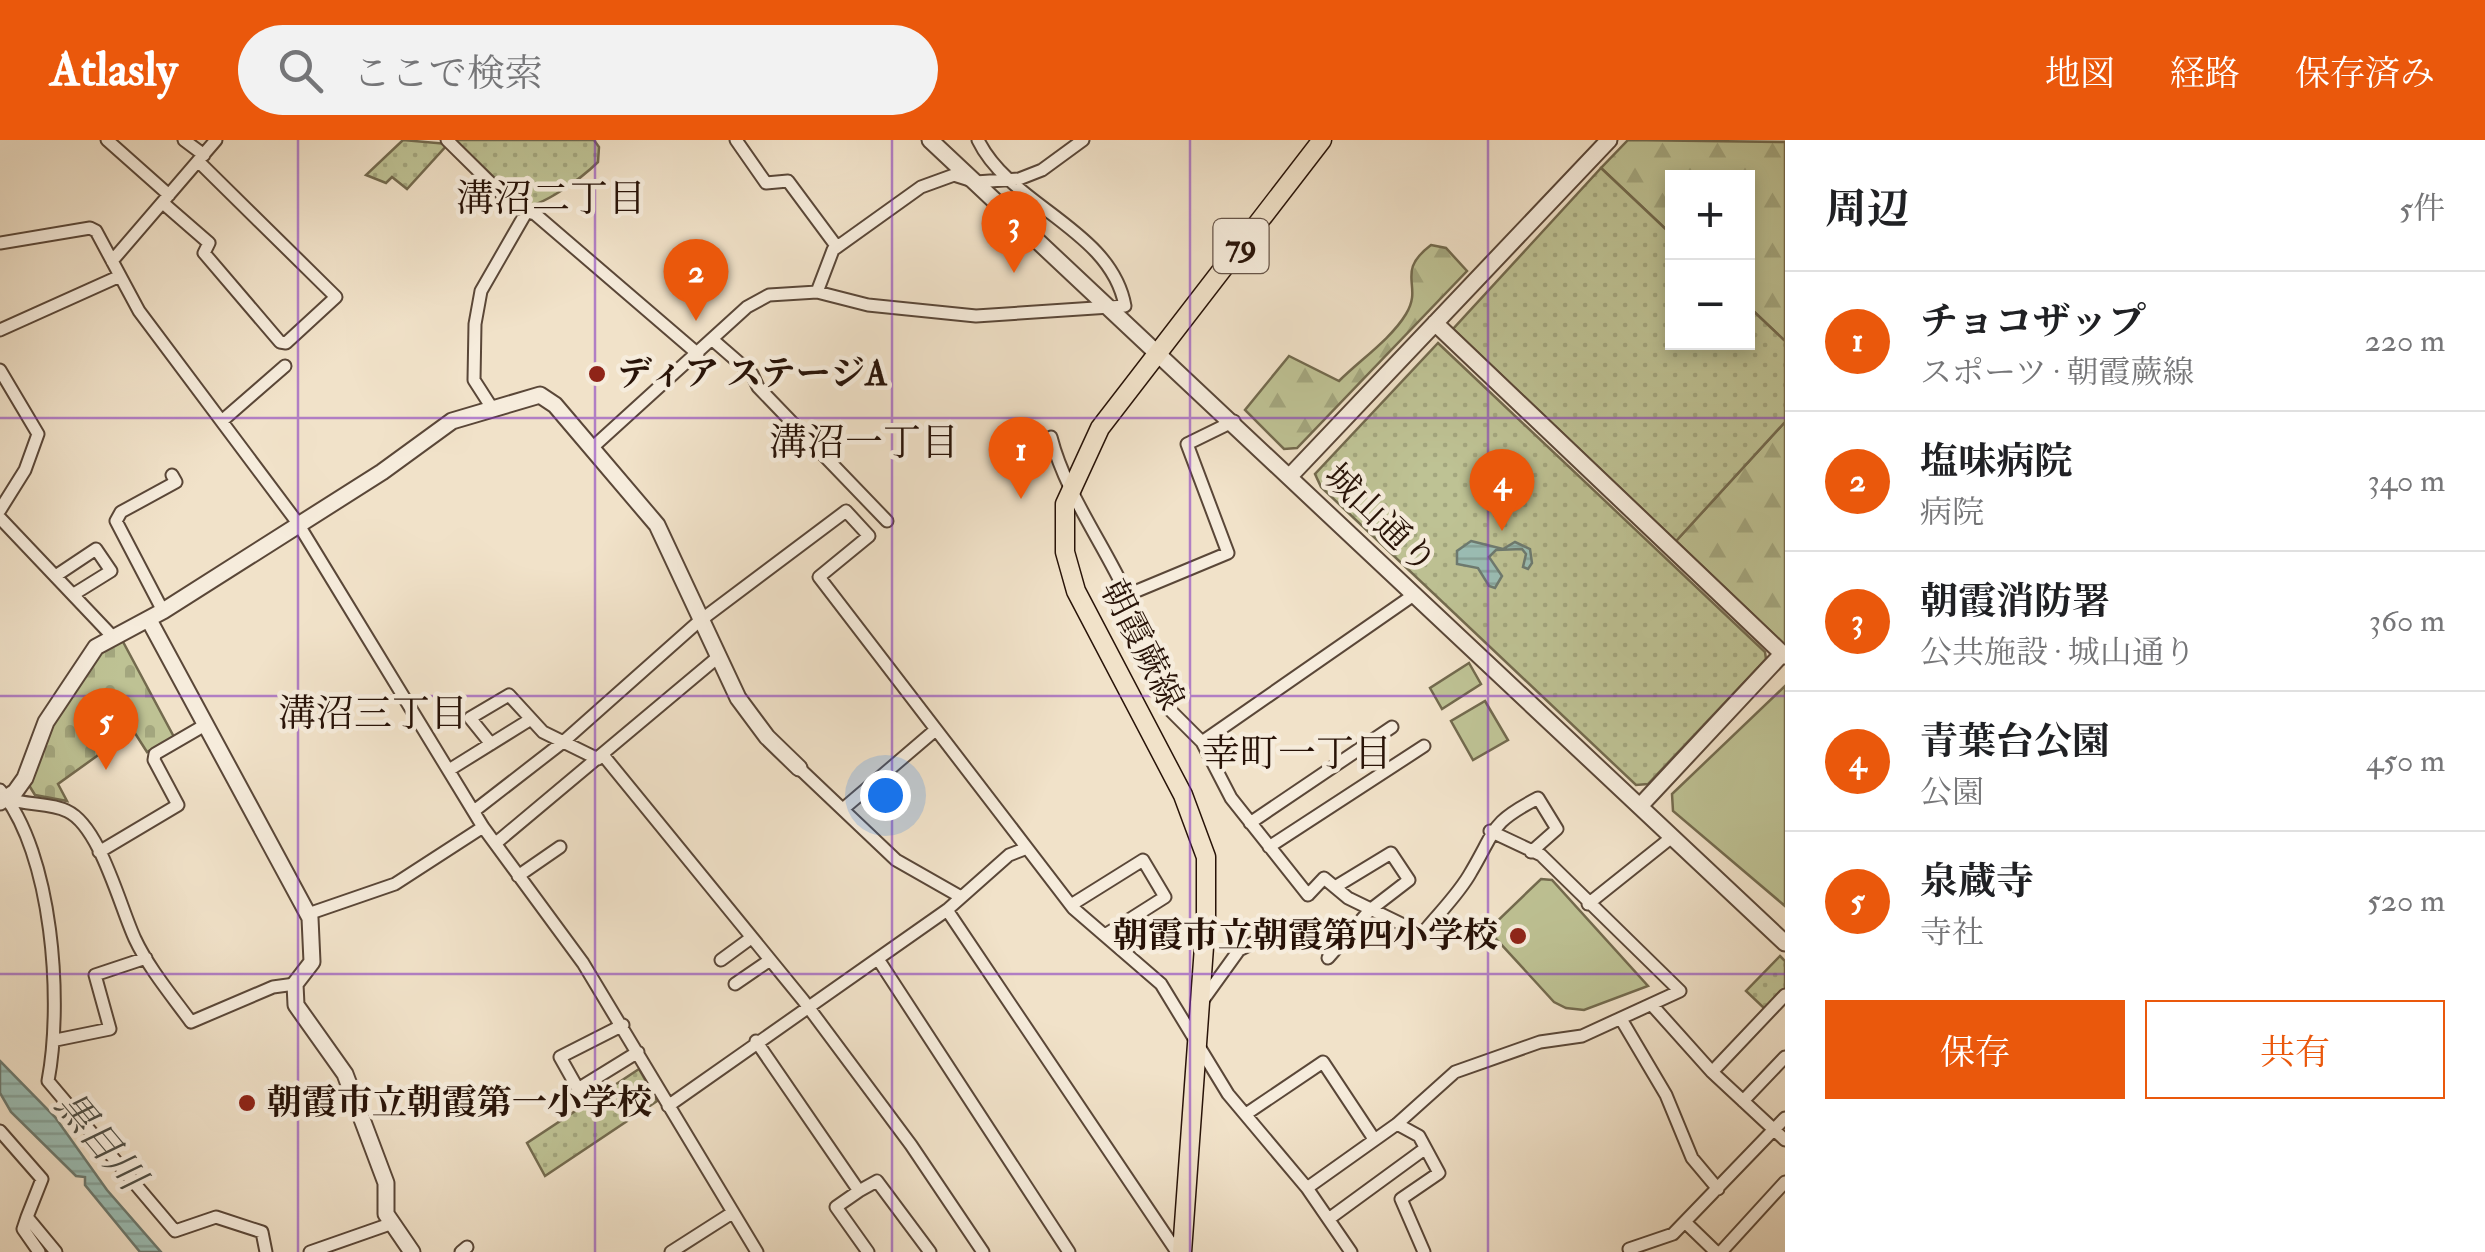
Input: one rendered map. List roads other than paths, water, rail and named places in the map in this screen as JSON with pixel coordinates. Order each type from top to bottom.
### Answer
[{"type":"main road","name":"朝霞蕨線","points":[[1179,1252],[1207,892],[1204,844],[1076,591],[1063,534],[1070,486],[1100,428],[1322,140]]},
{"type":"street","points":[[107,140],[209,242],[204,253],[280,342],[286,343],[336,297],[184,140]]},
{"type":"street","points":[[112,261],[216,140]]},
{"type":"street","points":[[447,140],[517,209],[536,214],[698,354]]},
{"type":"street","points":[[736,140],[766,182],[788,182],[838,247]]},
{"type":"street","name":"城山通り","points":[[930,140],[1114,308],[1785,943]]},
{"type":"street","points":[[593,446],[747,307],[769,294],[817,292],[868,305],[976,316],[1125,306],[1122,291],[1105,262],[1010,180],[978,140]]},
{"type":"street","points":[[817,292],[838,247],[929,183],[954,175],[976,182],[1010,180],[1042,170],[1083,140]]},
{"type":"street","points":[[1291,475],[1610,140]]},
{"type":"street","points":[[492,408],[474,380],[475,324],[481,291],[527,212]]},
{"type":"street","points":[[0,242],[90,228],[139,311],[297,522],[483,826],[583,963],[757,1252]]},
{"type":"street","points":[[0,330],[120,276]]},
{"type":"street","points":[[1435,323],[1784,655],[1640,806]]},
{"type":"street","points":[[714,340],[752,374],[758,387],[887,521]]},
{"type":"street","points":[[223,420],[285,366]]},
{"type":"street","points":[[0,370],[38,434],[26,470],[0,510]]},
{"type":"street","points":[[2,797],[25,778],[46,722],[86,658],[112,636],[156,616],[297,522],[382,472],[452,421],[544,396],[593,446],[656,525],[718,657],[754,721],[896,860],[961,897]]},
{"type":"street","points":[[1127,595],[1228,553],[1187,444],[1234,421]]},
{"type":"street","points":[[1051,437],[1058,464],[1127,595],[1164,696],[1202,742],[1230,798],[1308,895],[1324,878],[1370,910],[1422,934],[1471,873],[1490,831],[1504,816],[1538,798],[1556,828],[1531,852]]},
{"type":"street","points":[[172,475],[176,482],[121,512],[116,521],[205,726],[308,914],[312,962],[295,984],[296,1004],[345,1074],[386,1183],[390,1224],[412,1252]]},
{"type":"street","points":[[474,811],[564,742],[702,620],[846,511],[870,536],[818,577],[933,732],[1071,905],[1161,984],[1246,1114],[1330,1218],[1351,1252]]},
{"type":"street","points":[[0,518],[112,636]]},
{"type":"street","points":[[57,575],[96,549],[112,571],[74,594]]},
{"type":"street","points":[[1202,742],[1416,594]]},
{"type":"street","points":[[496,842],[718,657]]},
{"type":"street","points":[[491,744],[470,718],[509,694],[543,732],[600,757],[808,1008],[911,1145],[982,1252]]},
{"type":"street","points":[[449,770],[532,719]]},
{"type":"street","points":[[99,852],[178,805],[154,760],[155,754],[205,726]]},
{"type":"street","points":[[1250,823],[1392,727]]},
{"type":"street","points":[[843,809],[933,732]]},
{"type":"street","points":[[1269,848],[1424,746]]},
{"type":"street","points":[[2,797],[24,806],[67,811],[99,852],[146,958],[191,1022],[273,987],[295,984]]},
{"type":"street","points":[[2,797],[23,825],[42,896],[53,970],[56,1040],[48,1080],[174,1231],[216,1217],[262,1232],[266,1252]]},
{"type":"street","points":[[308,914],[395,884],[483,826]]},
{"type":"street","points":[[1307,1188],[1397,1124],[1455,1072],[1520,1047],[1582,1036],[1680,991],[1541,856],[1490,831]]},
{"type":"street","points":[[1588,904],[1672,837]]},
{"type":"street","points":[[518,876],[560,848]]},
{"type":"street","points":[[668,1106],[947,910],[1008,856],[1027,848]]},
{"type":"street","points":[[1328,958],[1370,910],[1409,880],[1391,854],[1335,887]]},
{"type":"street","points":[[1071,905],[1143,860],[1165,897],[1105,935]]},
{"type":"street","points":[[947,910],[1179,1252]]},
{"type":"street","points":[[721,960],[752,938]]},
{"type":"street","points":[[1199,1006],[1239,950],[1261,939]]},
{"type":"street","points":[[56,1040],[110,1029],[95,975],[146,958]]},
{"type":"street","points":[[878,958],[1069,1252]]},
{"type":"street","points":[[735,984],[770,960]]},
{"type":"street","points":[[1712,1072],[1785,995]]},
{"type":"street","points":[[1652,1005],[1712,1072],[1785,1140]]},
{"type":"street","points":[[1621,1019],[1666,1095],[1692,1158],[1718,1189]]},
{"type":"street","points":[[622,1026],[560,1057],[578,1089],[638,1052]]},
{"type":"street","points":[[756,1041],[859,1191]]},
{"type":"street","points":[[1743,1101],[1785,1057]]},
{"type":"street","points":[[1246,1114],[1323,1062],[1374,1139]]},
{"type":"street","points":[[1626,1251],[1674,1234],[1785,1118]]},
{"type":"street","points":[[1397,1124],[1419,1136],[1438,1172],[1400,1200],[1424,1252]]},
{"type":"street","points":[[0,1131],[42,1179],[23,1229],[40,1252]]},
{"type":"street","points":[[1330,1218],[1423,1150]]},
{"type":"street","points":[[868,1252],[836,1206],[877,1182],[930,1252]]},
{"type":"street","points":[[1686,1222],[1719,1252],[1785,1182]]},
{"type":"street","points":[[670,1252],[732,1213]]},
{"type":"street","points":[[27,1217],[57,1252]]},
{"type":"street","points":[[310,1252],[390,1224]]},
{"type":"water","points":[[1471,541],[1503,549],[1515,542],[1530,549],[1532,563],[1528,569],[1523,567],[1526,554],[1522,549],[1496,550],[1489,557],[1502,576],[1495,588],[1489,586],[1478,568],[1457,564],[1457,551]]},
{"type":"water","points":[[0,1061],[55,1117],[107,1190],[161,1252],[140,1252],[85,1185],[85,1177],[76,1176],[11,1112],[0,1093]]},
{"type":"place","name":"朝霞消防署","points":[[1014,273]]},
{"type":"place","name":"塩味病院","points":[[696,321]]},
{"type":"place","name":"ディア ステージA","points":[[597,374]]},
{"type":"place","name":"チョコザップ","points":[[1021,499]]},
{"type":"place","name":"青葉台公園","points":[[1502,531]]},
{"type":"place","name":"泉蔵寺","points":[[106,770]]},
{"type":"place","name":"朝霞市立朝霞第四小学校","points":[[1518,936]]},
{"type":"place","name":"朝霞市立朝霞第一小学校","points":[[247,1103]]},
{"type":"district","name":"溝沼二丁目","points":[[551,199]]},
{"type":"district","name":"溝沼一丁目","points":[[864,443]]},
{"type":"district","name":"溝沼三丁目","points":[[373,714]]},
{"type":"district","name":"幸町一丁目","points":[[1297,754]]},
{"type":"water label","name":"黒目川","points":[[100,1141]]}]
